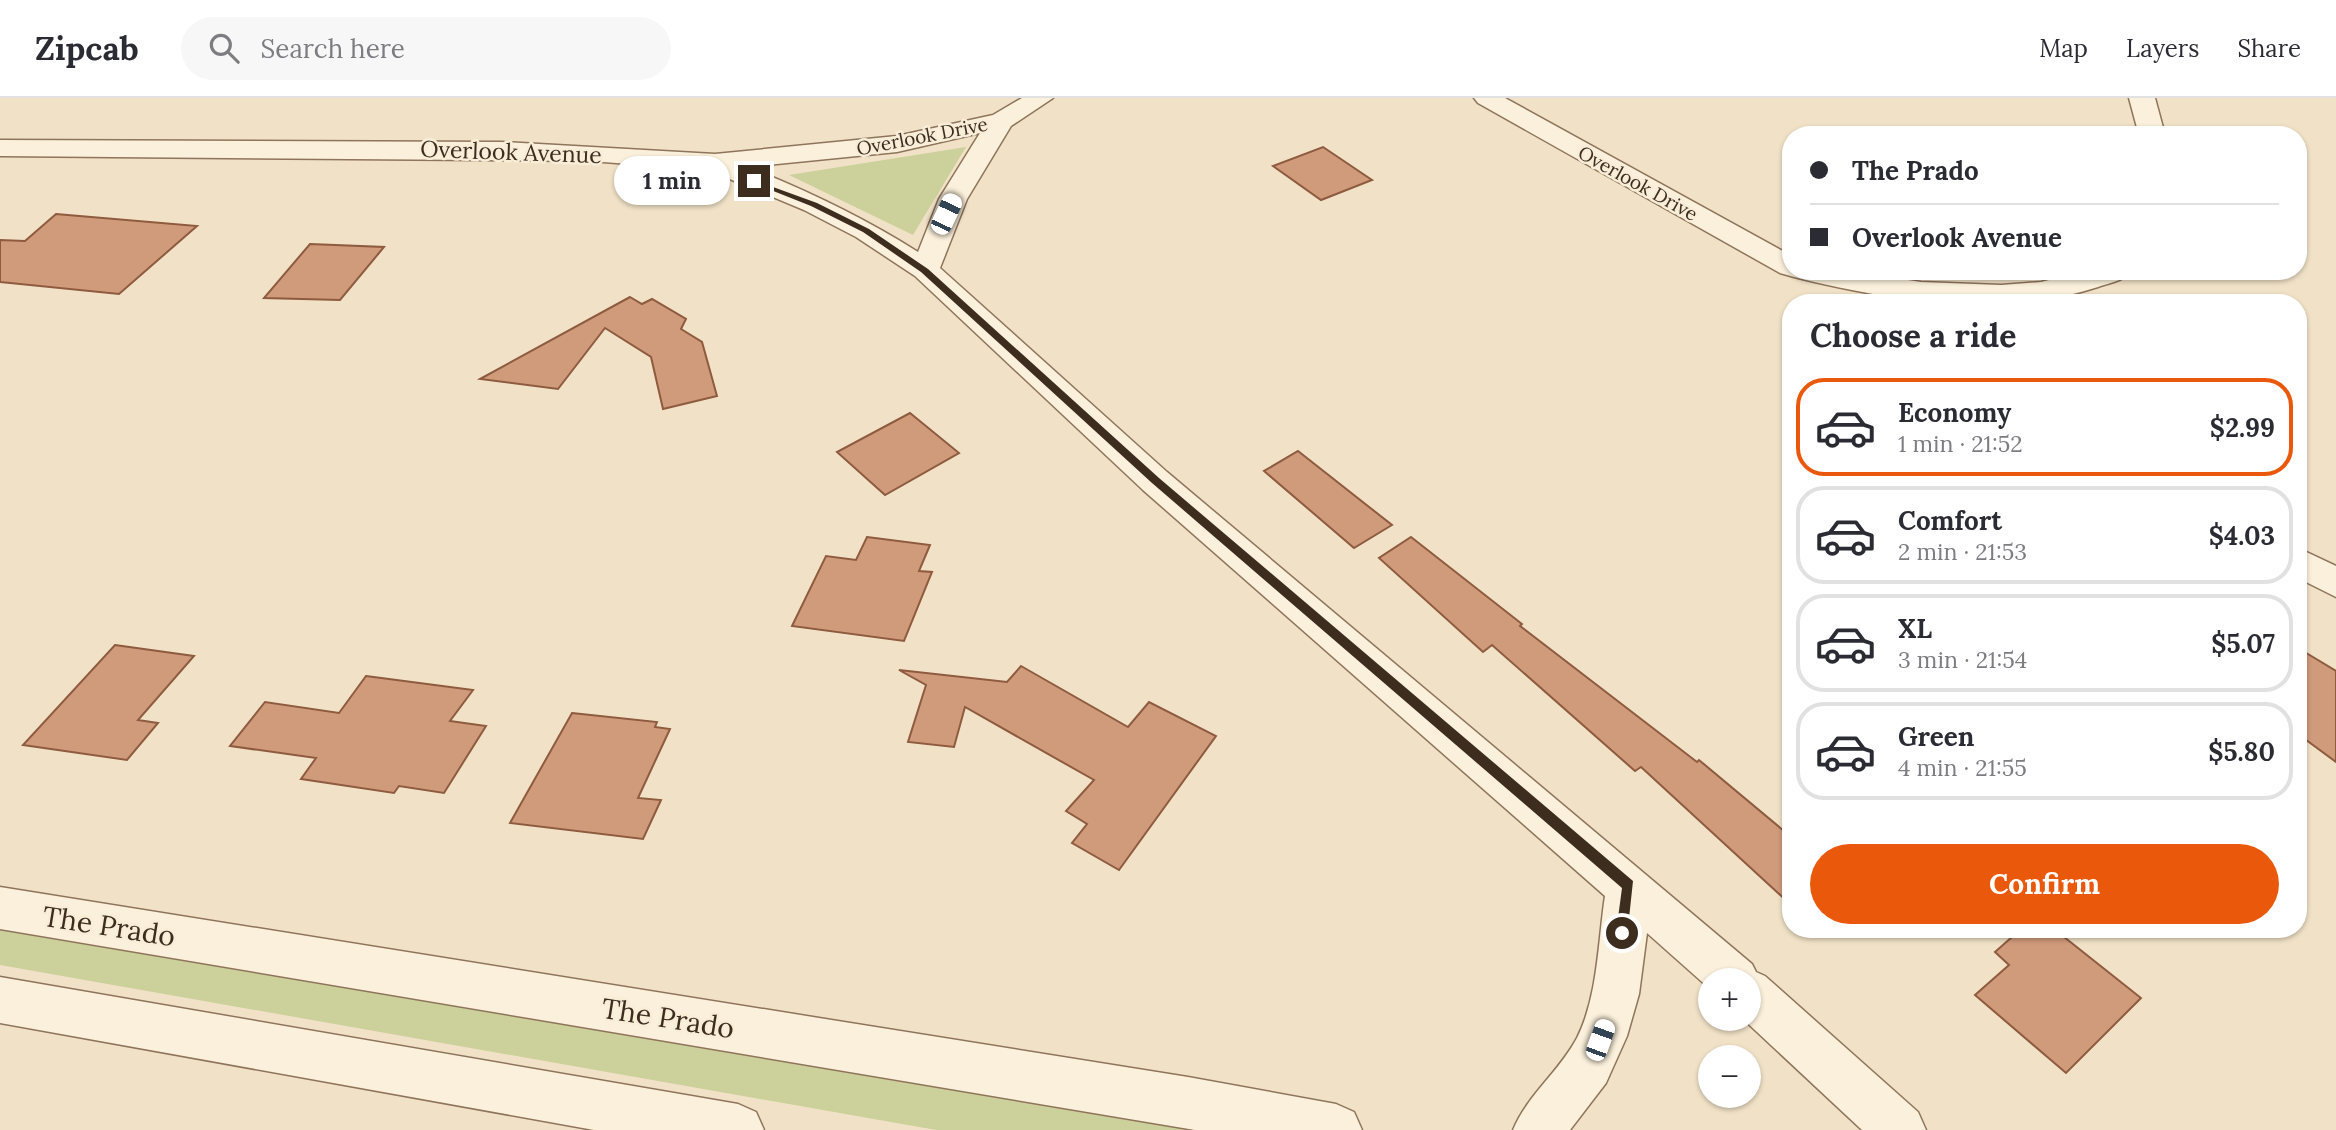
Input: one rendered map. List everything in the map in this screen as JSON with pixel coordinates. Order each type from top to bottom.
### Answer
[{"type":"street","name":"Overlook Drive","points":[[713,162],[871,148],[1001,121],[1040,98]]},
{"type":"street","name":"Overlook Drive","points":[[1487,98],[1782,263]]},
{"type":"street","points":[[2143,98],[2150,126]]},
{"type":"street","points":[[925,270],[953,199],[1001,121]]},
{"type":"street","name":"Overlook Avenue","points":[[0,148],[502,150],[713,162],[814,204],[866,231],[925,270],[1155,481],[1721,968]]},
{"type":"street","points":[[1812,280],[1834,294]]},
{"type":"street","points":[[1850,280],[1921,294]]},
{"type":"street","points":[[2002,294],[2035,291],[2090,280]]},
{"type":"street","points":[[2307,566],[2336,583]]},
{"type":"street","points":[[1539,1130],[1551,1108],[1593,1057],[1613,1004],[1629,886]]},
{"type":"street","name":"The Prado","points":[[0,908],[1336,1130]]},
{"type":"street","points":[[0,1000],[738,1130]]},
{"type":"street","points":[[1761,1004],[1900,1130]]},
{"type":"green space","points":[[966,147],[913,235],[789,175]]},
{"type":"green space","points":[[0,923],[1262,1130],[936,1130],[0,965]]},
{"type":"building","points":[[1323,147],[1372,180],[1321,200],[1273,166]]},
{"type":"building","points":[[56,214],[197,226],[119,294],[0,282],[0,240],[25,241]]},
{"type":"building","points":[[310,244],[384,247],[340,300],[264,298]]},
{"type":"building","points":[[630,297],[642,304],[652,299],[686,319],[681,329],[702,342],[717,396],[663,409],[651,357],[605,328],[558,389],[480,379]]},
{"type":"building","points":[[910,413],[959,453],[885,495],[837,452]]},
{"type":"building","points":[[1298,451],[1392,525],[1354,548],[1264,471]]},
{"type":"building","points":[[867,537],[930,545],[919,571],[932,572],[904,641],[792,626],[826,556],[856,560]]},
{"type":"building","points":[[1411,537],[1522,624],[1520,626],[1697,762],[1699,760],[1782,829],[1782,897],[1641,767],[1635,771],[1492,645],[1483,652],[1379,558]]},
{"type":"building","points":[[115,645],[194,656],[138,720],[158,723],[127,760],[23,745]]},
{"type":"building","points":[[2307,653],[2336,671],[2336,762],[2307,741]]},
{"type":"building","points":[[1021,666],[1128,727],[1149,702],[1216,736],[1119,870],[1072,843],[1087,824],[1066,811],[1094,780],[965,707],[954,747],[908,742],[926,685],[899,670],[1007,682]]},
{"type":"building","points":[[366,676],[473,690],[450,721],[486,726],[444,793],[399,786],[394,793],[301,779],[316,758],[230,746],[265,702],[339,713]]},
{"type":"building","points":[[572,713],[657,722],[655,727],[670,729],[638,798],[661,800],[643,839],[510,823]]},
{"type":"building","points":[[2011,938],[2065,938],[2141,998],[2066,1073],[1975,995],[2009,965],[1995,952]]},
{"type":"route","points":[[754,181],[814,204],[866,231],[925,270],[1155,481],[1629,886],[1622,933]]}]
